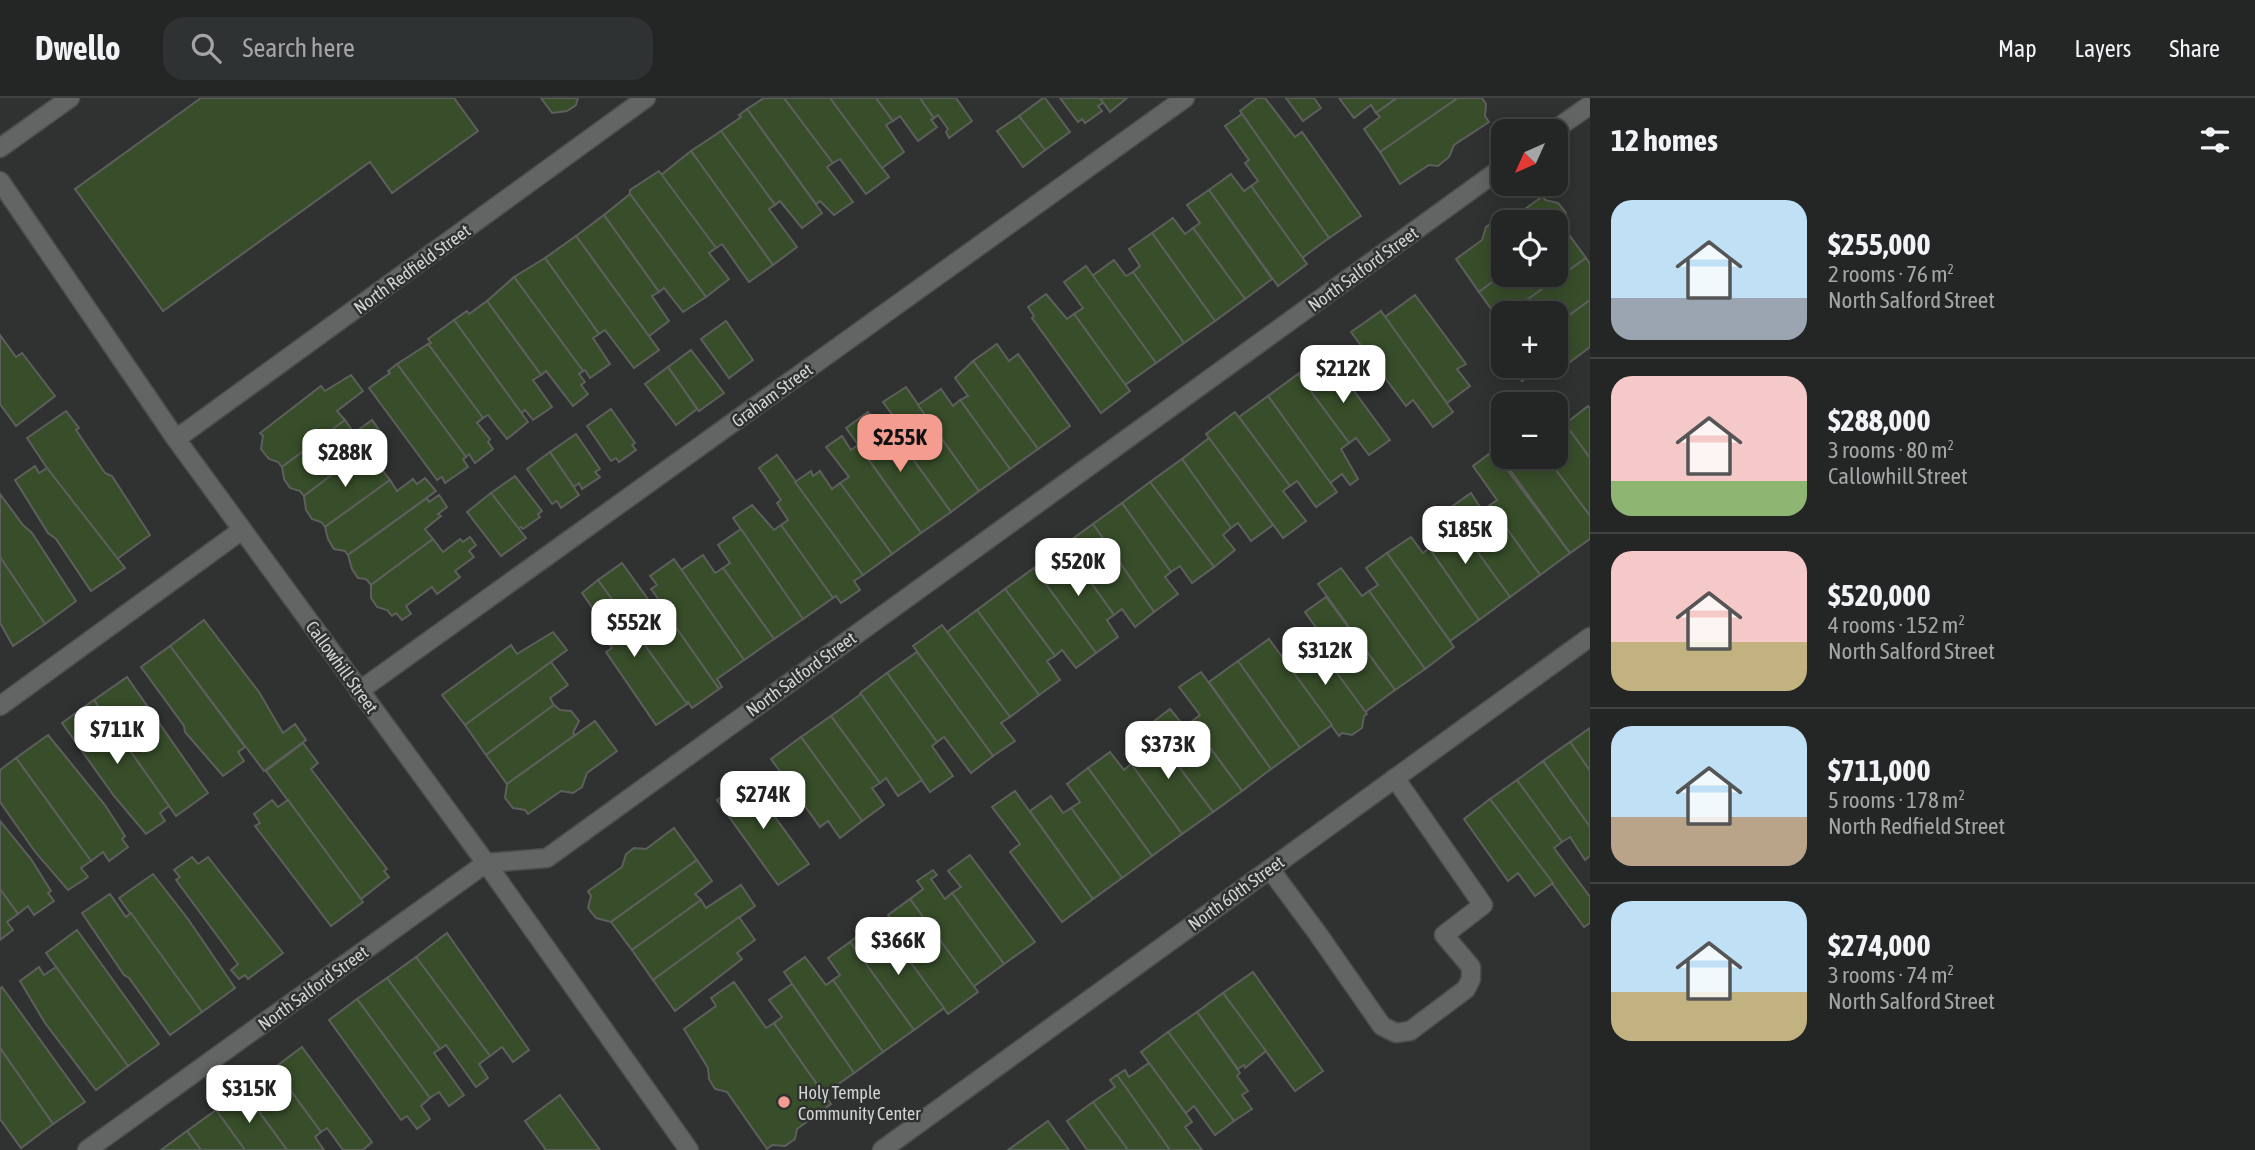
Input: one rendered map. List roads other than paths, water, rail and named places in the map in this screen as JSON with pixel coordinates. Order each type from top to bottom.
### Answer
[{"type":"street","points":[[0,148],[70,98]]},
{"type":"street","name":"North Redfield Street","points":[[176,439],[646,98]]},
{"type":"street","name":"Graham Street","points":[[359,691],[1185,98]]},
{"type":"street","points":[[1568,120],[1590,105]]},
{"type":"street","name":"North Salford Street","points":[[87,1150],[486,863],[547,858],[1491,176]]},
{"type":"street","name":"Callowhill Street","points":[[0,181],[176,439],[486,863],[689,1150]]},
{"type":"street","points":[[0,706],[242,530]]},
{"type":"street","name":"North 60th Street","points":[[883,1150],[1590,637]]},
{"type":"street","points":[[1270,869],[1382,1026],[1396,1033],[1410,1031],[1466,989],[1471,979],[1471,967],[1444,935],[1483,905],[1395,778]]},
{"type":"place","name":"Holy Temple Community Center","points":[[784,1102]]}]
